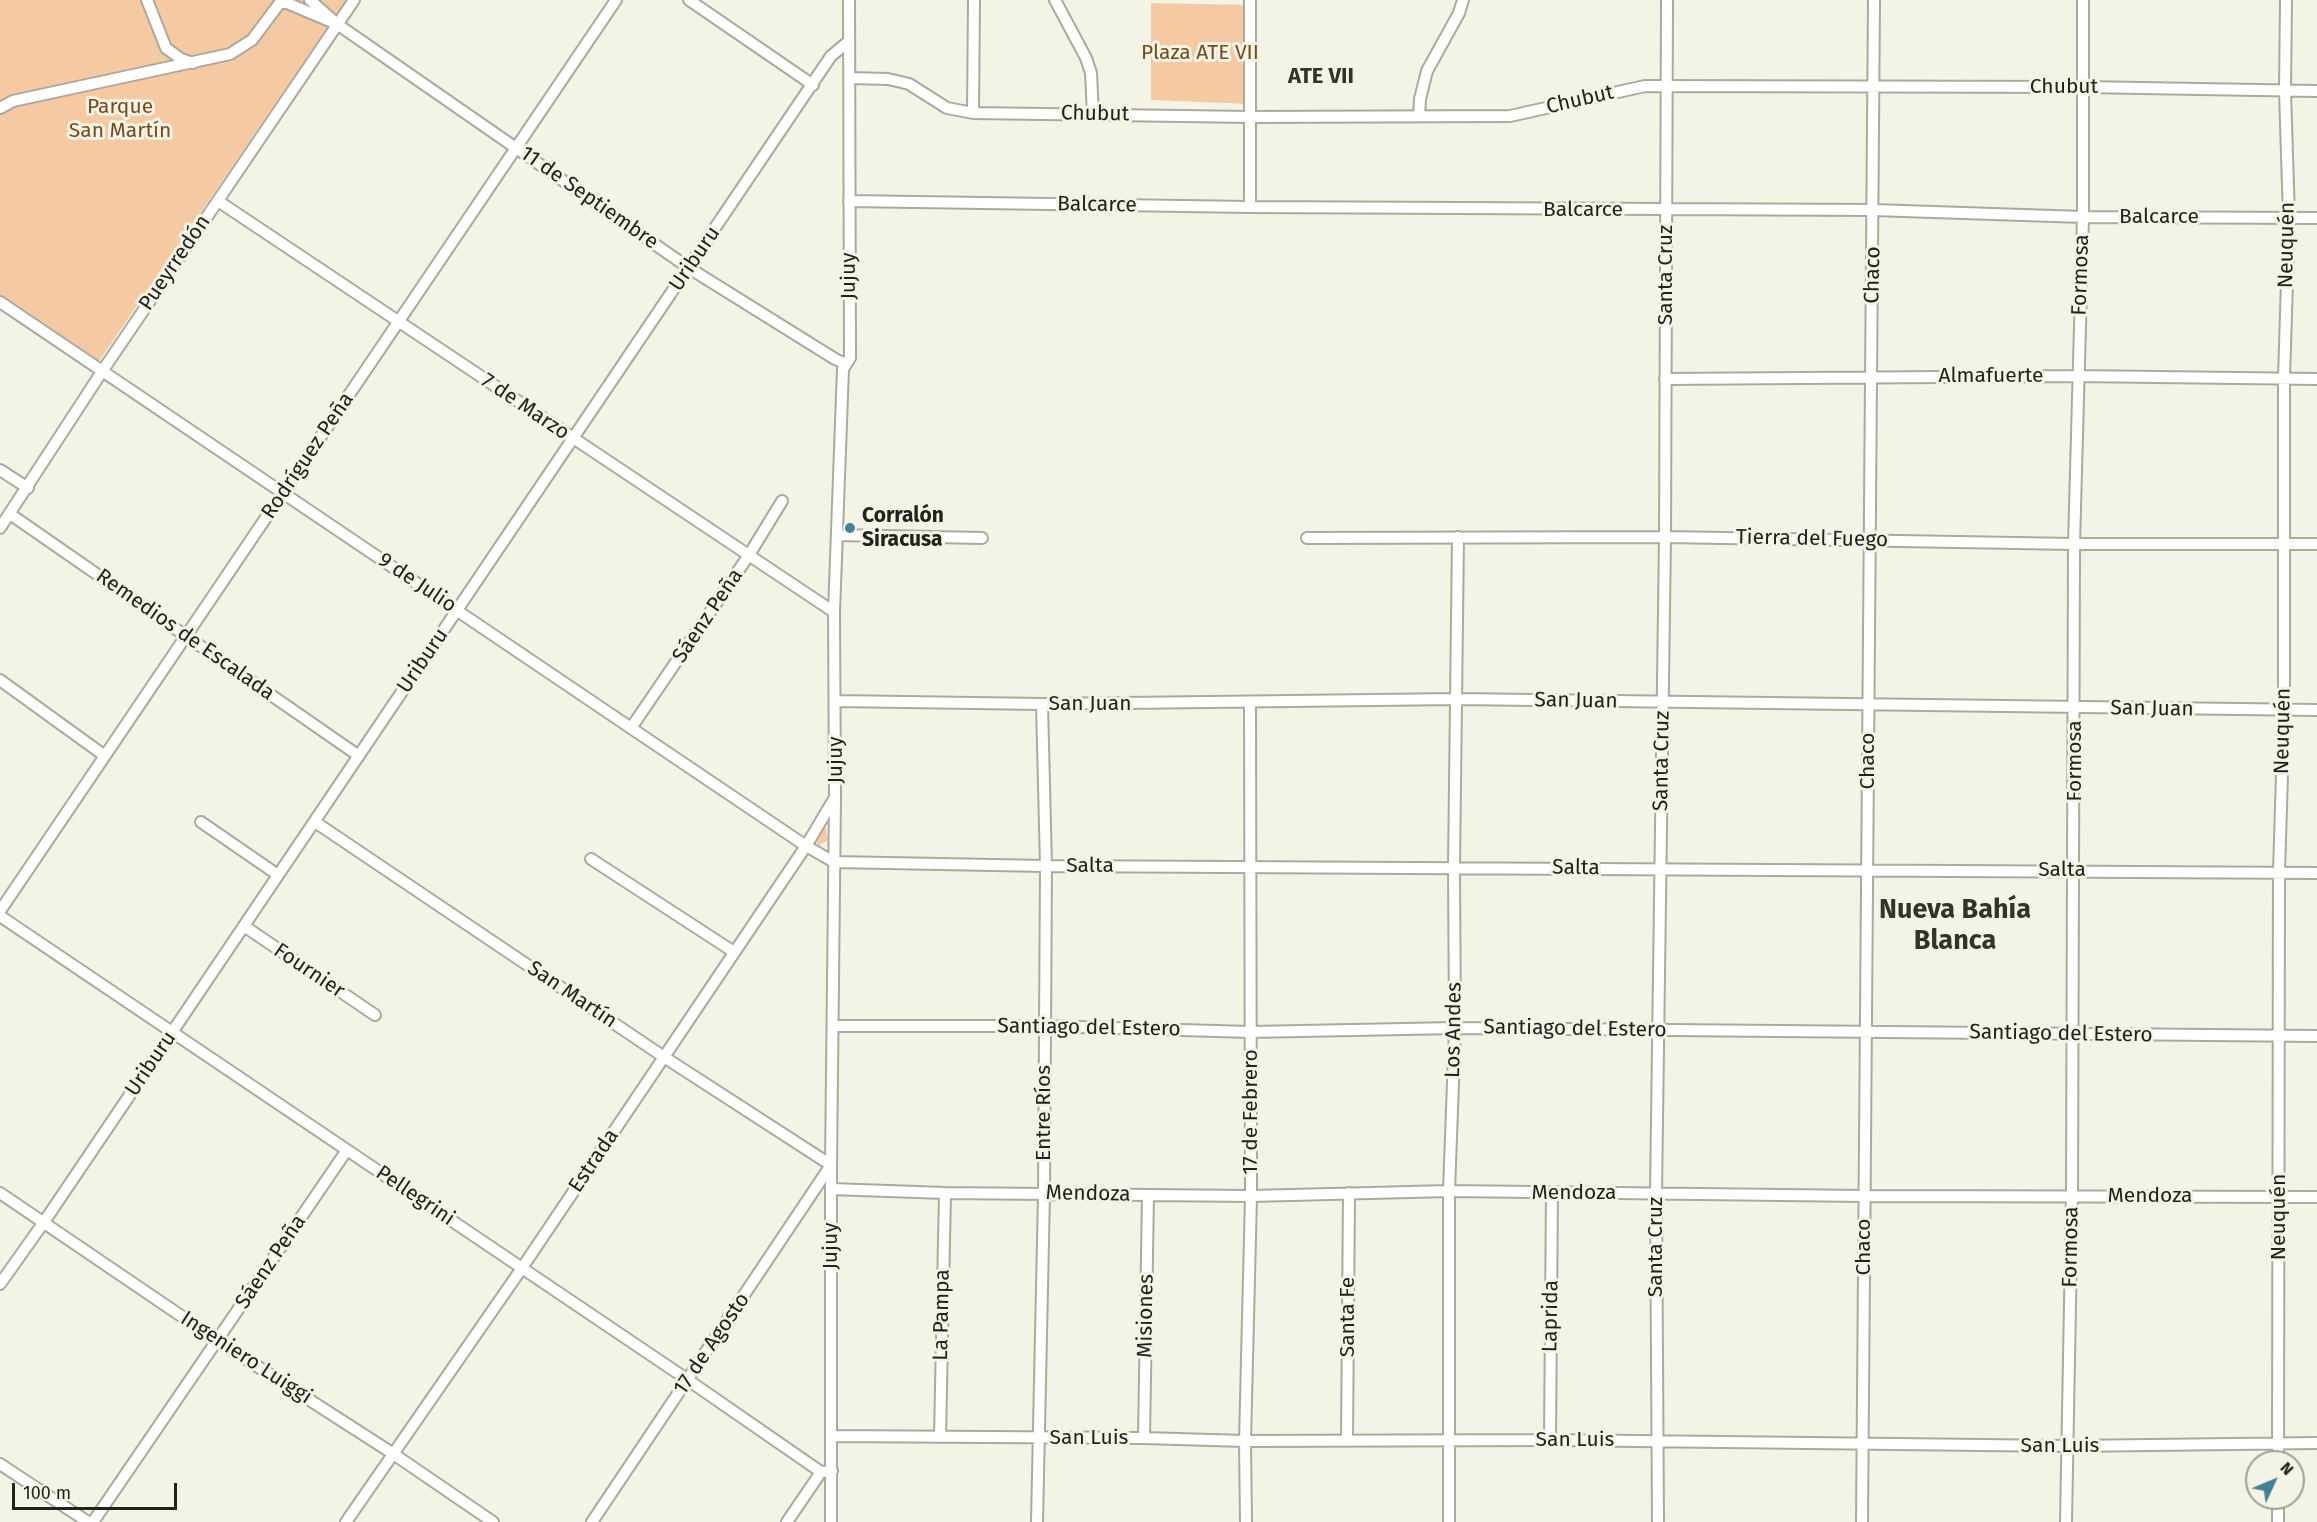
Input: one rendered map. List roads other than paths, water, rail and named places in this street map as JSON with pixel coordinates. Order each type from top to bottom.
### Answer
[{"type":"street","points":[[147,0],[166,48],[160,70]]},
{"type":"street","points":[[310,0],[337,24]]},
{"type":"street","name":"Pueyrredón","points":[[0,528],[103,370],[354,0]]},
{"type":"street","name":"Rodríguez Peña","points":[[0,914],[616,0]]},
{"type":"street","points":[[689,0],[813,85]]},
{"type":"street","name":"Jujuy","points":[[831,1522],[826,1471],[832,1436],[831,1165],[836,796],[834,612],[843,369],[850,358],[849,0]]},
{"type":"street","points":[[973,113],[974,0]]},
{"type":"street","points":[[1055,0],[1086,57],[1091,73],[1093,114]]},
{"type":"street","points":[[1250,0],[1250,207]]},
{"type":"street","points":[[1419,116],[1420,99],[1427,71],[1459,13],[1463,0]]},
{"type":"street","name":"Santa Cruz","points":[[1658,1522],[1656,1192],[1665,537],[1667,0]]},
{"type":"street","name":"Chaco","points":[[1862,1522],[1874,0]]},
{"type":"street","name":"Formosa","points":[[2066,1522],[2072,1196],[2074,544],[2083,217],[2084,0]]},
{"type":"street","name":"Neuquén","points":[[2278,1450],[2279,872],[2284,710],[2284,378],[2289,218],[2285,91],[2286,0]]},
{"type":"street","points":[[0,101],[13,101],[230,54],[252,40],[281,1],[337,24]]},
{"type":"street","name":"11 de Septiembre","points":[[337,24],[689,268],[846,364]]},
{"type":"street","name":"Uriburu","points":[[0,1284],[315,822],[831,56],[848,42]]},
{"type":"street","points":[[166,48],[181,59],[193,63]]},
{"type":"street","name":"Chubut","points":[[850,78],[888,79],[909,84],[947,108],[973,113],[1250,117],[1510,116],[1645,86],[2082,87],[2317,91]]},
{"type":"street","points":[[0,108],[13,101]]},
{"type":"street","name":"7 de Marzo","points":[[218,201],[834,612]]},
{"type":"street","name":"Balcarce","points":[[849,201],[1250,207],[1874,210],[2083,217],[2317,218]]},
{"type":"street","name":"9 de Julio","points":[[0,302],[806,846],[834,862]]},
{"type":"street","name":"Almafuerte","points":[[1665,379],[1872,376],[2317,379]]},
{"type":"street","points":[[0,470],[28,488]]},
{"type":"street","name":"Sáenz Peña","points":[[631,728],[749,555],[782,501]]},
{"type":"street","name":"Remedios de Escalada","points":[[10,514],[359,756]]},
{"type":"street","points":[[837,535],[982,538]]},
{"type":"street","name":"Los Andes","points":[[1449,1522],[1449,1191],[1455,1028],[1454,867],[1458,537]]},
{"type":"street","name":"Tierra del Fuego","points":[[1307,538],[1665,537],[2074,544],[2317,544]]},
{"type":"street","points":[[0,680],[105,756]]},
{"type":"street","name":"San Juan","points":[[836,701],[1042,704],[1457,699],[2317,710]]},
{"type":"street","name":"17 de Febrero","points":[[1246,1522],[1245,1441],[1251,1196],[1250,703]]},
{"type":"street","name":"Entre Ríos","points":[[1037,1522],[1044,1194],[1043,1026],[1046,866],[1042,704]]},
{"type":"street","name":"Estrada","points":[[346,1522],[522,1268],[806,846],[836,796]]},
{"type":"street","points":[[201,822],[278,876]]},
{"type":"street","name":"San Martín","points":[[315,822],[664,1057],[831,1165]]},
{"type":"street","points":[[591,859],[734,952]]},
{"type":"street","name":"Salta","points":[[834,862],[1046,866],[2317,873]]},
{"type":"street","name":"Pellegrini","points":[[0,914],[826,1471]]},
{"type":"street","name":"Fournier","points":[[244,926],[375,1015]]},
{"type":"street","name":"Santiago del Estero","points":[[833,1026],[1043,1026],[1250,1032],[1455,1028],[2317,1036]]},
{"type":"street","name":"Sáenz Peña","points":[[93,1522],[347,1150]]},
{"type":"street","name":"17 de Agosto","points":[[592,1522],[831,1165]]},
{"type":"street","name":"Mendoza","points":[[831,1189],[945,1193],[1251,1196],[1449,1191],[1865,1196],[2317,1197]]},
{"type":"street","name":"Ingeniero Luiggi","points":[[0,1193],[218,1341],[392,1453],[493,1522]]},
{"type":"street","name":"La Pampa","points":[[940,1437],[945,1193]]},
{"type":"street","name":"Santa Fe","points":[[1347,1440],[1348,1193]]},
{"type":"street","name":"Laprida","points":[[1550,1440],[1552,1193]]},
{"type":"street","name":"Misiones","points":[[1144,1438],[1148,1195]]},
{"type":"street","name":"San Luis","points":[[832,1436],[1245,1441],[1550,1440],[2067,1446],[2317,1443]]},
{"type":"street","points":[[0,1464],[88,1522]]},
{"type":"street","points":[[787,1522],[826,1471]]},
{"type":"place","name":"Corralón Siracusa","points":[[850,528]]},
{"type":"district","name":"ATE VII","points":[[1321,77]]},
{"type":"district","name":"Nueva Bahía Blanca","points":[[1955,926]]},
{"type":"park label","name":"Plaza ATE VII","points":[[1200,53]]},
{"type":"park label","name":"Parque San Martín","points":[[120,119]]}]
